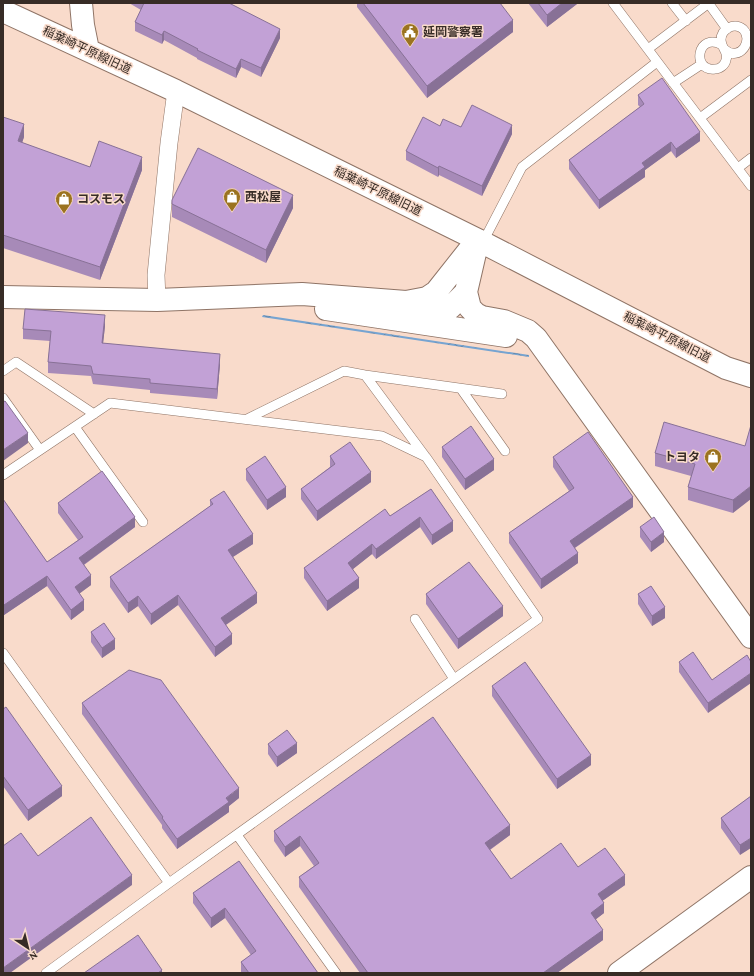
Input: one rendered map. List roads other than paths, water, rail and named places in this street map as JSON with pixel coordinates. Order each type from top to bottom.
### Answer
[{"type":"street","points":[[81,3],[82,24],[88,50]]},
{"type":"street","name":"稲葉崎平原線旧道","points":[[3,11],[176,91],[480,241],[726,368],[751,376]]},
{"type":"street","points":[[157,300],[157,267],[169,143],[176,91]]},
{"type":"street","points":[[480,241],[466,292],[470,308],[476,314],[488,319],[504,321],[528,331],[536,338],[751,636]]},
{"type":"street","points":[[3,297],[157,300],[302,294],[406,302],[427,298],[436,292],[480,241]]},
{"type":"street","points":[[415,322],[434,318],[450,308],[466,292]]},
{"type":"street","points":[[257,296],[370,316],[532,340],[540,344]]},
{"type":"street","points":[[619,973],[751,877]]},
{"type":"lane","points":[[613,3],[750,184]]},
{"type":"lane","points":[[672,3],[686,21]]},
{"type":"lane","points":[[648,49],[709,3],[727,29]]},
{"type":"lane","points":[[727,29],[722,37],[723,47],[727,53],[726,62],[719,68],[709,69],[702,64],[700,60],[700,51],[706,44],[714,42],[723,47],[728,52],[732,53],[742,52],[745,49],[748,36],[742,28],[734,26],[727,29]]},
{"type":"lane","points":[[480,241],[522,167],[657,62]]},
{"type":"lane","points":[[674,83],[702,64]]},
{"type":"lane","points":[[700,118],[751,80]]},
{"type":"lane","points":[[738,168],[751,158]]},
{"type":"lane","points":[[3,371],[16,362],[94,414]]},
{"type":"lane","points":[[246,419],[344,371],[502,394]]},
{"type":"lane","points":[[46,973],[169,883],[538,619],[426,457],[365,375]]},
{"type":"lane","points":[[461,389],[505,451]]},
{"type":"lane","points":[[3,398],[40,450]]},
{"type":"lane","points":[[3,475],[110,403],[382,436],[426,457]]},
{"type":"lane","points":[[75,426],[143,522]]},
{"type":"lane","points":[[415,619],[454,679]]},
{"type":"lane","points":[[3,653],[169,883]]},
{"type":"lane","points":[[236,835],[336,973]]},
{"type":"water","points":[[263,315],[529,355],[529,357],[262,317]]},
{"type":"place","name":"延岡警察署","points":[[410,47]]},
{"type":"place","name":"西松屋","points":[[232,212]]},
{"type":"place","name":"コスモス","points":[[64,214]]},
{"type":"place","name":"トヨタ","points":[[713,472]]}]
